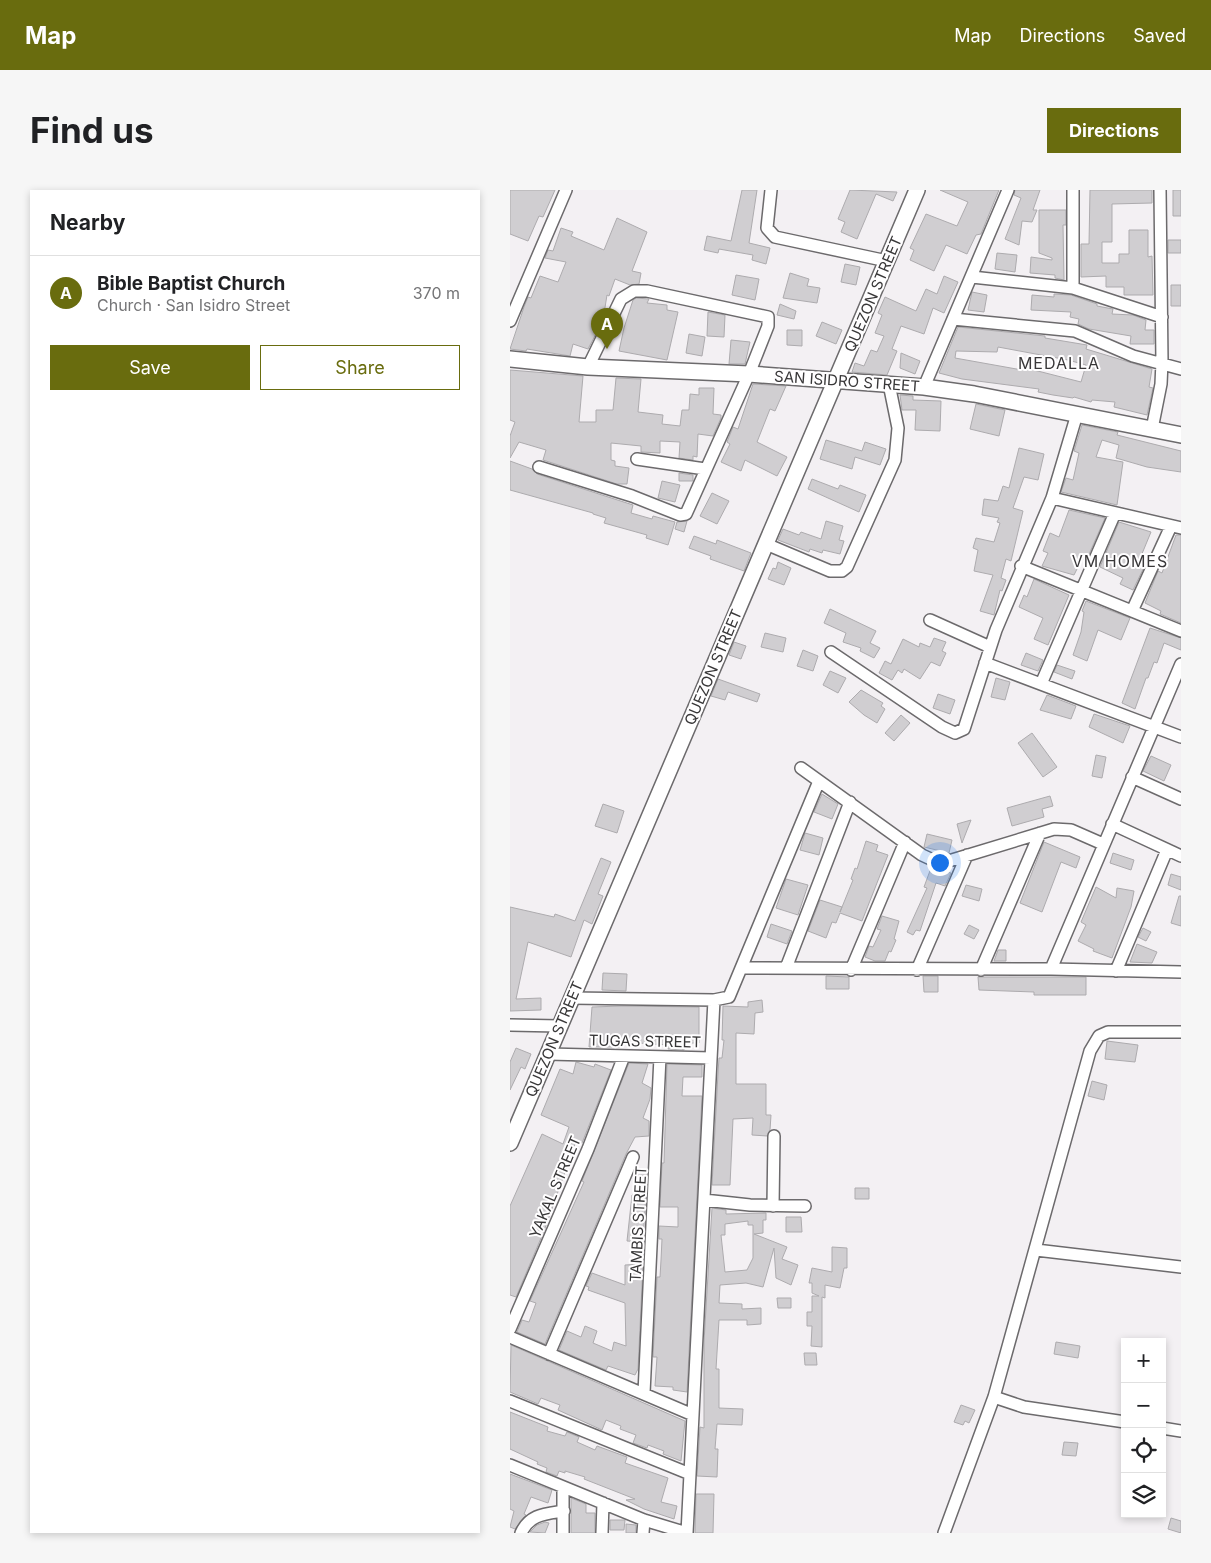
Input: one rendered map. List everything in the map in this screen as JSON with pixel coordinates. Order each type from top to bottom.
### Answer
[{"type":"street","points":[[510,321],[566,190]]},
{"type":"street","points":[[771,190],[766,228],[775,237],[887,261]]},
{"type":"street","name":"QUEZON STREET","points":[[510,1143],[917,190]]},
{"type":"street","points":[[924,387],[1008,190]]},
{"type":"street","points":[[1073,190],[1073,288]]},
{"type":"street","points":[[1152,429],[1161,384],[1162,362],[1160,190]]},
{"type":"street","points":[[972,276],[1073,288],[1162,318]]},
{"type":"street","points":[[539,467],[632,496],[680,515],[686,514],[689,511],[705,469],[749,374],[768,326],[768,317],[640,291],[626,294],[621,299],[588,367]]},
{"type":"street","points":[[953,320],[1075,331],[1134,356],[1162,362],[1181,369]]},
{"type":"street","name":"SAN ISIDRO STREET","points":[[510,359],[588,367],[749,374],[924,387],[974,394],[1181,435]]},
{"type":"street","points":[[766,544],[837,572],[847,567],[895,460],[898,428],[889,384]]},
{"type":"street","points":[[830,652],[942,727],[955,733],[964,729],[968,722],[990,647],[1021,566],[1052,498],[1077,414]]},
{"type":"street","points":[[637,459],[705,469]]},
{"type":"street","points":[[1052,498],[1176,527],[1132,612]]},
{"type":"street","points":[[1041,684],[1115,513]]},
{"type":"street","points":[[1021,566],[1181,631]]},
{"type":"street","points":[[930,620],[990,647]]},
{"type":"street","points":[[985,663],[1181,737]]},
{"type":"street","points":[[1051,969],[1181,664]]},
{"type":"street","points":[[801,768],[930,860],[937,862],[1062,828],[1103,844]]},
{"type":"street","points":[[1132,778],[1181,799]]},
{"type":"street","points":[[571,998],[714,1000],[729,997],[819,781]]},
{"type":"street","points":[[786,968],[850,802]]},
{"type":"street","points":[[1112,824],[1181,856]]},
{"type":"street","points":[[981,970],[1040,833]]},
{"type":"street","points":[[851,970],[905,842]]},
{"type":"street","points":[[1116,971],[1167,850]]},
{"type":"street","points":[[917,970],[967,855]]},
{"type":"street","points":[[742,968],[1181,971]]},
{"type":"street","points":[[510,1464],[563,1488],[644,1520],[687,1533],[714,1000]]},
{"type":"street","points":[[510,1025],[560,1026]]},
{"type":"street","points":[[944,1533],[994,1397],[1090,1051],[1099,1036],[1108,1032],[1124,1030],[1181,1032]]},
{"type":"street","name":"TUGAS STREET","points":[[548,1054],[711,1058]]},
{"type":"street","name":"YAKAL STREET","points":[[510,1329],[588,1149],[624,1056]]},
{"type":"street","name":"TAMBIS STREET","points":[[644,1393],[660,1057]]},
{"type":"street","points":[[773,1206],[774,1136]]},
{"type":"street","points":[[549,1354],[633,1157]]},
{"type":"street","points":[[704,1200],[773,1206],[804,1206]]},
{"type":"street","points":[[1036,1250],[1181,1267]]},
{"type":"street","points":[[510,1338],[693,1415]]},
{"type":"street","points":[[994,1397],[1024,1407],[1121,1421]]},
{"type":"street","points":[[510,1401],[690,1474]]},
{"type":"street","points":[[1166,1429],[1181,1431]]},
{"type":"street","points":[[563,1488],[563,1533]]},
{"type":"street","points":[[602,1533],[603,1503]]},
{"type":"street","points":[[521,1533],[527,1522],[538,1514],[564,1511]]},
{"type":"street","points":[[643,1533],[644,1520]]},
{"type":"building","points":[[510,190],[555,190],[543,217],[539,216],[528,241],[510,234]]},
{"type":"building","points":[[742,190],[757,190],[749,243],[770,248],[766,264],[752,260],[753,255],[719,249],[718,253],[704,250],[707,236],[731,241]]},
{"type":"building","points":[[850,190],[897,192],[893,201],[876,194],[857,239],[841,232],[845,222],[838,219]]},
{"type":"building","points":[[940,190],[999,190],[981,234],[976,235],[967,254],[946,245],[934,271],[910,260],[914,250],[910,248],[926,214],[957,226],[968,202]]},
{"type":"building","points":[[1015,190],[1040,190],[1033,210],[1037,210],[1032,222],[1022,221],[1019,245],[1005,239],[1021,198],[1014,195]]},
{"type":"building","points":[[1090,190],[1152,190],[1152,203],[1112,204],[1112,242],[1102,242],[1102,263],[1119,263],[1119,254],[1129,254],[1129,230],[1148,230],[1148,257],[1152,256],[1153,295],[1124,295],[1124,287],[1106,287],[1106,276],[1081,277],[1081,244],[1089,244]]},
{"type":"building","points":[[1173,190],[1181,190],[1181,216],[1173,216]]},
{"type":"building","points":[[1039,210],[1066,210],[1066,225],[1063,225],[1064,280],[1055,278],[1055,275],[1030,273],[1031,257],[1052,260],[1052,258],[1039,253]]},
{"type":"building","points":[[617,218],[647,232],[632,271],[641,273],[639,284],[630,285],[615,279],[609,296],[607,295],[603,320],[588,349],[573,344],[570,356],[527,349],[526,351],[510,349],[528,297],[531,298],[540,276],[558,282],[566,262],[545,258],[548,250],[553,251],[561,228],[573,232],[571,236],[604,250]]},
{"type":"building","points":[[1168,240],[1181,240],[1181,253],[1168,253]]},
{"type":"building","points":[[997,253],[1017,255],[1015,272],[995,269]]},
{"type":"building","points":[[845,264],[860,267],[856,285],[841,282]]},
{"type":"building","points":[[790,273],[809,279],[807,286],[820,288],[817,303],[783,298]]},
{"type":"building","points":[[736,275],[759,279],[755,300],[732,295]]},
{"type":"building","points":[[944,276],[958,282],[944,313],[933,308],[924,334],[901,326],[892,349],[897,351],[887,375],[852,372],[855,363],[864,366],[871,350],[877,352],[884,336],[875,333],[882,315],[878,313],[885,297],[916,311],[926,289],[937,294]]},
{"type":"building","points":[[1171,285],[1181,285],[1181,306],[1171,306]]},
{"type":"building","points":[[972,292],[987,295],[984,312],[968,310]]},
{"type":"building","points":[[1054,294],[1071,295],[1097,304],[1097,306],[1113,309],[1112,314],[1133,315],[1146,320],[1145,330],[1154,330],[1154,344],[1130,344],[1131,336],[1089,329],[1078,324],[1079,319],[1070,317],[1071,312],[1031,310],[1032,295],[1054,297]]},
{"type":"building","points":[[636,298],[649,299],[647,303],[667,305],[667,310],[678,312],[667,360],[619,351],[624,328],[633,300]]},
{"type":"building","points":[[780,304],[796,311],[794,319],[777,315]]},
{"type":"building","points":[[708,312],[725,315],[724,337],[707,336]]},
{"type":"building","points":[[822,322],[842,330],[836,344],[816,336]]},
{"type":"building","points":[[958,327],[1045,336],[1045,338],[1087,345],[1086,349],[1152,369],[1149,387],[1153,388],[1147,415],[1114,407],[1115,402],[1092,400],[1091,402],[1074,397],[1038,392],[1039,389],[962,379],[939,373]],"holes":[[[998,347],[1086,365],[1081,382],[1022,367],[1022,370],[955,358],[956,351],[997,352]]]},
{"type":"building","points":[[787,330],[802,330],[802,346],[787,345]]},
{"type":"building","points":[[689,334],[705,337],[702,356],[686,353]]},
{"type":"building","points":[[731,340],[750,342],[745,364],[729,364]]},
{"type":"building","points":[[901,353],[920,361],[915,374],[900,368]]},
{"type":"building","points":[[510,370],[583,376],[579,422],[596,422],[596,410],[613,410],[616,378],[641,379],[638,412],[663,415],[662,424],[680,426],[682,410],[689,410],[690,394],[699,395],[699,388],[714,388],[713,414],[721,415],[721,418],[713,436],[698,434],[697,457],[693,456],[693,460],[679,458],[680,442],[660,441],[660,453],[641,452],[641,446],[611,443],[611,460],[615,461],[615,466],[629,468],[627,484],[617,484],[543,460],[546,450],[519,442],[510,458],[510,436],[515,422],[510,420]]},
{"type":"building","points":[[753,384],[786,386],[775,411],[770,409],[757,442],[787,457],[777,476],[745,460],[741,471],[721,462],[730,444],[727,442],[733,427],[738,429]]},
{"type":"building","points":[[900,395],[913,396],[913,400],[941,401],[940,431],[915,430],[916,410],[902,410]]},
{"type":"building","points":[[976,404],[1005,410],[999,436],[970,429]]},
{"type":"building","points":[[1082,425],[1118,432],[1117,435],[1181,451],[1181,472],[1147,467],[1116,458],[1119,445],[1102,440],[1096,457],[1123,462],[1117,505],[1061,492],[1066,478],[1073,480],[1079,453],[1074,451]]},
{"type":"building","points":[[826,440],[862,451],[865,442],[886,449],[880,465],[855,457],[852,469],[820,459]]},
{"type":"building","points":[[1019,448],[1044,454],[1038,480],[1024,477],[1013,508],[1023,511],[1011,561],[1006,559],[1001,578],[1006,580],[1002,591],[1000,590],[994,615],[980,611],[993,575],[974,571],[978,550],[973,548],[976,538],[994,542],[1000,523],[997,522],[999,518],[982,515],[984,499],[998,501],[1003,486],[1009,488]]},
{"type":"building","points":[[510,461],[532,469],[537,474],[633,505],[631,513],[652,519],[653,516],[675,522],[668,545],[646,538],[647,535],[604,523],[606,518],[593,513],[510,490]]},
{"type":"building","points":[[679,473],[693,475],[693,481],[679,481]]},
{"type":"building","points":[[812,479],[838,489],[840,485],[866,495],[859,512],[808,489]]},
{"type":"building","points":[[662,481],[680,485],[675,502],[658,498]]},
{"type":"building","points":[[712,493],[729,501],[717,524],[700,516]]},
{"type":"building","points":[[1069,510],[1105,518],[1086,561],[1082,559],[1074,575],[1042,566],[1048,553],[1043,551],[1050,533],[1059,537]]},
{"type":"building","points":[[687,521],[684,532],[675,529],[677,522]]},
{"type":"building","points":[[826,521],[843,526],[839,540],[844,541],[840,554],[823,550],[822,553],[810,549],[809,552],[778,540],[783,529],[799,535],[801,532],[821,539]]},
{"type":"building","points":[[1119,522],[1151,532],[1139,561],[1146,563],[1133,590],[1120,584],[1123,578],[1100,567]]},
{"type":"building","points":[[1176,535],[1181,535],[1181,623],[1160,614],[1161,611],[1145,603],[1158,571],[1162,573]]},
{"type":"building","points":[[694,536],[716,544],[717,540],[751,553],[744,571],[710,559],[711,556],[689,548]]},
{"type":"building","points":[[778,562],[791,568],[784,585],[768,579],[773,568],[776,569]]},
{"type":"building","points":[[1034,579],[1069,595],[1048,645],[1034,639],[1043,618],[1019,607],[1024,595],[1027,597]]},
{"type":"building","points":[[1086,601],[1130,618],[1121,640],[1098,630],[1087,661],[1073,655],[1081,632],[1084,612],[1082,611]]},
{"type":"building","points":[[830,609],[876,631],[870,643],[880,648],[874,658],[860,651],[861,648],[843,642],[846,633],[824,623]]},
{"type":"building","points":[[1150,628],[1181,638],[1181,650],[1164,643],[1157,663],[1154,662],[1148,678],[1146,678],[1135,709],[1122,703]]},
{"type":"building","points":[[765,633],[786,638],[783,652],[761,647]]},
{"type":"building","points":[[934,638],[946,642],[942,651],[946,653],[940,666],[931,662],[920,679],[904,669],[902,673],[898,670],[892,680],[879,673],[885,661],[891,664],[903,639],[919,647],[920,643],[930,647]]},
{"type":"building","points":[[734,642],[746,646],[741,659],[729,655]]},
{"type":"building","points":[[803,650],[818,656],[813,671],[797,666]]},
{"type":"building","points":[[1026,653],[1043,660],[1038,671],[1021,665]]},
{"type":"building","points":[[1057,665],[1075,671],[1072,679],[1054,672]]},
{"type":"building","points":[[830,671],[846,678],[838,693],[823,685]]},
{"type":"building","points":[[996,678],[1010,682],[1005,700],[991,697]]},
{"type":"building","points":[[718,679],[760,694],[757,702],[728,692],[725,700],[711,696]]},
{"type":"building","points":[[861,690],[883,703],[881,706],[885,709],[877,723],[849,702]]},
{"type":"building","points":[[938,694],[955,700],[950,714],[933,708]]},
{"type":"building","points":[[1047,695],[1076,706],[1071,719],[1040,710]]},
{"type":"building","points":[[1094,714],[1130,726],[1123,743],[1089,727]]},
{"type":"building","points":[[901,715],[910,723],[894,741],[885,733]]},
{"type":"building","points":[[1032,733],[1057,767],[1043,777],[1018,743]]},
{"type":"building","points":[[1096,755],[1106,757],[1102,778],[1092,776]]},
{"type":"building","points":[[1151,756],[1171,765],[1164,781],[1143,771]]},
{"type":"building","points":[[822,794],[838,804],[832,819],[814,812]]},
{"type":"building","points":[[1050,796],[1053,806],[1042,809],[1044,817],[1012,826],[1007,808]]},
{"type":"building","points":[[603,804],[624,811],[617,833],[595,826]]},
{"type":"building","points":[[971,820],[962,843],[957,824]]},
{"type":"building","points":[[805,833],[823,838],[819,855],[800,850]]},
{"type":"building","points":[[927,834],[952,840],[949,853],[924,847]]},
{"type":"building","points":[[866,841],[878,845],[876,851],[888,855],[862,921],[840,913],[836,923],[832,922],[826,938],[808,931],[820,900],[842,907],[840,912],[853,880],[851,879],[855,868],[857,869]]},
{"type":"building","points":[[1044,842],[1080,857],[1076,868],[1061,862],[1042,912],[1020,903]]},
{"type":"building","points":[[1113,853],[1134,860],[1131,870],[1110,863]]},
{"type":"building","points":[[601,858],[611,862],[598,894],[603,896],[592,924],[584,920],[571,957],[528,942],[516,999],[541,998],[541,1010],[510,1011],[510,907],[554,917],[555,914],[575,921]]},
{"type":"building","points":[[931,868],[951,873],[945,886],[936,883],[920,931],[916,930],[913,935],[907,932],[927,888],[924,887]]},
{"type":"building","points":[[1171,874],[1181,877],[1181,890],[1168,885]]},
{"type":"building","points":[[786,879],[808,885],[798,915],[776,908]]},
{"type":"building","points":[[966,885],[982,889],[979,901],[962,896]]},
{"type":"building","points":[[1096,887],[1116,898],[1117,888],[1134,891],[1131,907],[1112,958],[1093,951],[1094,949],[1078,941],[1086,925],[1081,922]]},
{"type":"building","points":[[1179,896],[1181,896],[1181,926],[1171,923]]},
{"type":"building","points":[[882,916],[899,921],[894,939],[896,940],[891,952],[889,951],[885,961],[875,961],[865,957],[869,946],[873,947],[881,930],[877,929]]},
{"type":"building","points":[[771,924],[792,931],[787,944],[767,937]]},
{"type":"building","points":[[969,925],[979,930],[974,939],[964,934]]},
{"type":"building","points":[[1143,928],[1151,932],[1146,941],[1138,937]]},
{"type":"building","points":[[1137,944],[1157,952],[1152,963],[1130,962]]},
{"type":"building","points":[[998,950],[1006,950],[1006,961],[994,961]]},
{"type":"building","points":[[603,973],[627,974],[626,991],[602,990]]},
{"type":"building","points":[[826,976],[849,977],[849,989],[826,989]]},
{"type":"building","points":[[923,976],[938,976],[938,992],[924,992]]},
{"type":"building","points":[[978,977],[1086,977],[1086,995],[1034,995],[1034,992],[979,990]]},
{"type":"building","points":[[762,1000],[763,1012],[755,1013],[754,1034],[736,1033],[736,1084],[766,1084],[766,1115],[771,1115],[770,1130],[767,1136],[752,1135],[753,1118],[733,1119],[730,1185],[712,1185],[719,1058],[722,1058],[724,1040],[722,1040],[723,1006],[748,1007],[748,1002]]},
{"type":"building","points":[[592,1007],[699,1007],[699,1043],[685,1043],[684,1050],[668,1049],[668,1045],[639,1043],[617,1044],[622,1047],[589,1047]]},
{"type":"building","points":[[1107,1041],[1138,1045],[1135,1062],[1105,1059]]},
{"type":"building","points":[[516,1048],[531,1054],[525,1069],[521,1067],[510,1090],[510,1062]]},
{"type":"building","points":[[576,1062],[594,1067],[595,1064],[611,1070],[582,1143],[577,1141],[575,1144],[544,1231],[516,1297],[510,1295],[510,1206],[542,1134],[563,1144],[569,1127],[541,1115],[560,1069],[573,1074]]},
{"type":"building","points":[[629,1063],[648,1064],[642,1083],[651,1088],[650,1099],[643,1118],[649,1121],[649,1136],[635,1137],[626,1154],[545,1344],[517,1332],[522,1320],[529,1322],[536,1303],[530,1301],[584,1182],[582,1181]]},
{"type":"building","points":[[667,1064],[702,1065],[702,1077],[683,1077],[682,1096],[702,1096],[687,1392],[673,1390],[673,1387],[655,1386],[657,1357],[653,1357],[657,1277],[660,1277],[662,1239],[659,1239],[659,1226],[678,1227],[678,1207],[660,1207],[662,1163],[664,1163]]},
{"type":"building","points":[[1092,1081],[1107,1085],[1104,1100],[1088,1096]]},
{"type":"building","points":[[635,1175],[647,1175],[643,1242],[627,1241],[632,1195],[635,1195]]},
{"type":"building","points":[[855,1188],[869,1188],[869,1199],[855,1199]]},
{"type":"building","points":[[712,1208],[726,1210],[726,1214],[766,1213],[766,1220],[763,1220],[763,1233],[754,1234],[787,1247],[782,1259],[798,1265],[791,1285],[776,1278],[774,1248],[763,1287],[746,1283],[720,1285],[719,1303],[742,1304],[742,1309],[761,1308],[761,1324],[747,1325],[747,1320],[719,1320],[716,1369],[719,1369],[719,1408],[743,1409],[742,1425],[717,1424],[715,1449],[718,1449],[717,1477],[697,1476],[700,1427],[704,1428],[704,1342]],"holes":[[[748,1221],[748,1225],[753,1225],[753,1258],[747,1270],[725,1272],[721,1235],[725,1235],[725,1224]]]},
{"type":"building","points":[[786,1217],[801,1217],[802,1232],[786,1232]]},
{"type":"building","points":[[832,1247],[847,1248],[847,1268],[844,1268],[840,1288],[825,1285],[825,1298],[822,1297],[822,1347],[811,1346],[812,1326],[807,1326],[807,1312],[812,1312],[812,1296],[819,1296],[812,1293],[812,1283],[809,1283],[812,1268],[832,1272]]},
{"type":"building","points":[[643,1264],[638,1369],[635,1375],[608,1366],[606,1370],[559,1350],[567,1331],[581,1337],[585,1326],[597,1331],[593,1343],[612,1351],[614,1342],[626,1346],[625,1303],[588,1290],[589,1287],[586,1286],[592,1273],[625,1285],[625,1265]]},
{"type":"building","points":[[777,1298],[791,1298],[791,1308],[778,1308]]},
{"type":"building","points":[[1056,1342],[1080,1346],[1078,1358],[1054,1354]]},
{"type":"building","points":[[511,1345],[685,1421],[681,1461],[663,1454],[664,1451],[648,1445],[647,1448],[633,1443],[636,1435],[620,1429],[621,1426],[606,1420],[602,1430],[558,1410],[560,1405],[541,1398],[538,1404],[510,1392]]},
{"type":"building","points":[[804,1353],[816,1353],[817,1365],[805,1365]]},
{"type":"building","points":[[961,1405],[975,1410],[969,1423],[965,1421],[963,1425],[954,1422]]},
{"type":"building","points":[[510,1412],[548,1427],[547,1431],[565,1436],[567,1432],[579,1437],[577,1442],[595,1450],[597,1446],[627,1457],[625,1463],[668,1478],[661,1502],[677,1506],[674,1519],[644,1509],[626,1500],[635,1499],[584,1479],[585,1477],[565,1471],[565,1473],[559,1471],[557,1476],[546,1472],[547,1468],[537,1464],[538,1462],[510,1449]]},
{"type":"building","points":[[1064,1442],[1078,1443],[1076,1456],[1062,1455]]},
{"type":"building","points":[[510,1474],[552,1490],[548,1503],[531,1497],[524,1514],[526,1515],[515,1529],[510,1527],[514,1511],[510,1509]]},
{"type":"building","points":[[696,1494],[714,1494],[713,1533],[695,1533]]},
{"type":"building","points":[[571,1498],[586,1504],[586,1513],[595,1513],[595,1533],[571,1533]]},
{"type":"building","points":[[1171,1518],[1181,1521],[1181,1533],[1168,1529]]},
{"type":"building","points":[[610,1520],[625,1520],[624,1530],[610,1530]]},
{"type":"building","points":[[545,1522],[549,1523],[545,1533],[530,1532],[537,1525]]},
{"type":"building","points":[[626,1524],[636,1525],[636,1533],[626,1533]]},
{"type":"place","name":"Bible Baptist Church","points":[[607,349]]},
{"type":"district","name":"MEDALLA","points":[[1059,363]]},
{"type":"district","name":"VM HOMES","points":[[1120,561]]}]
